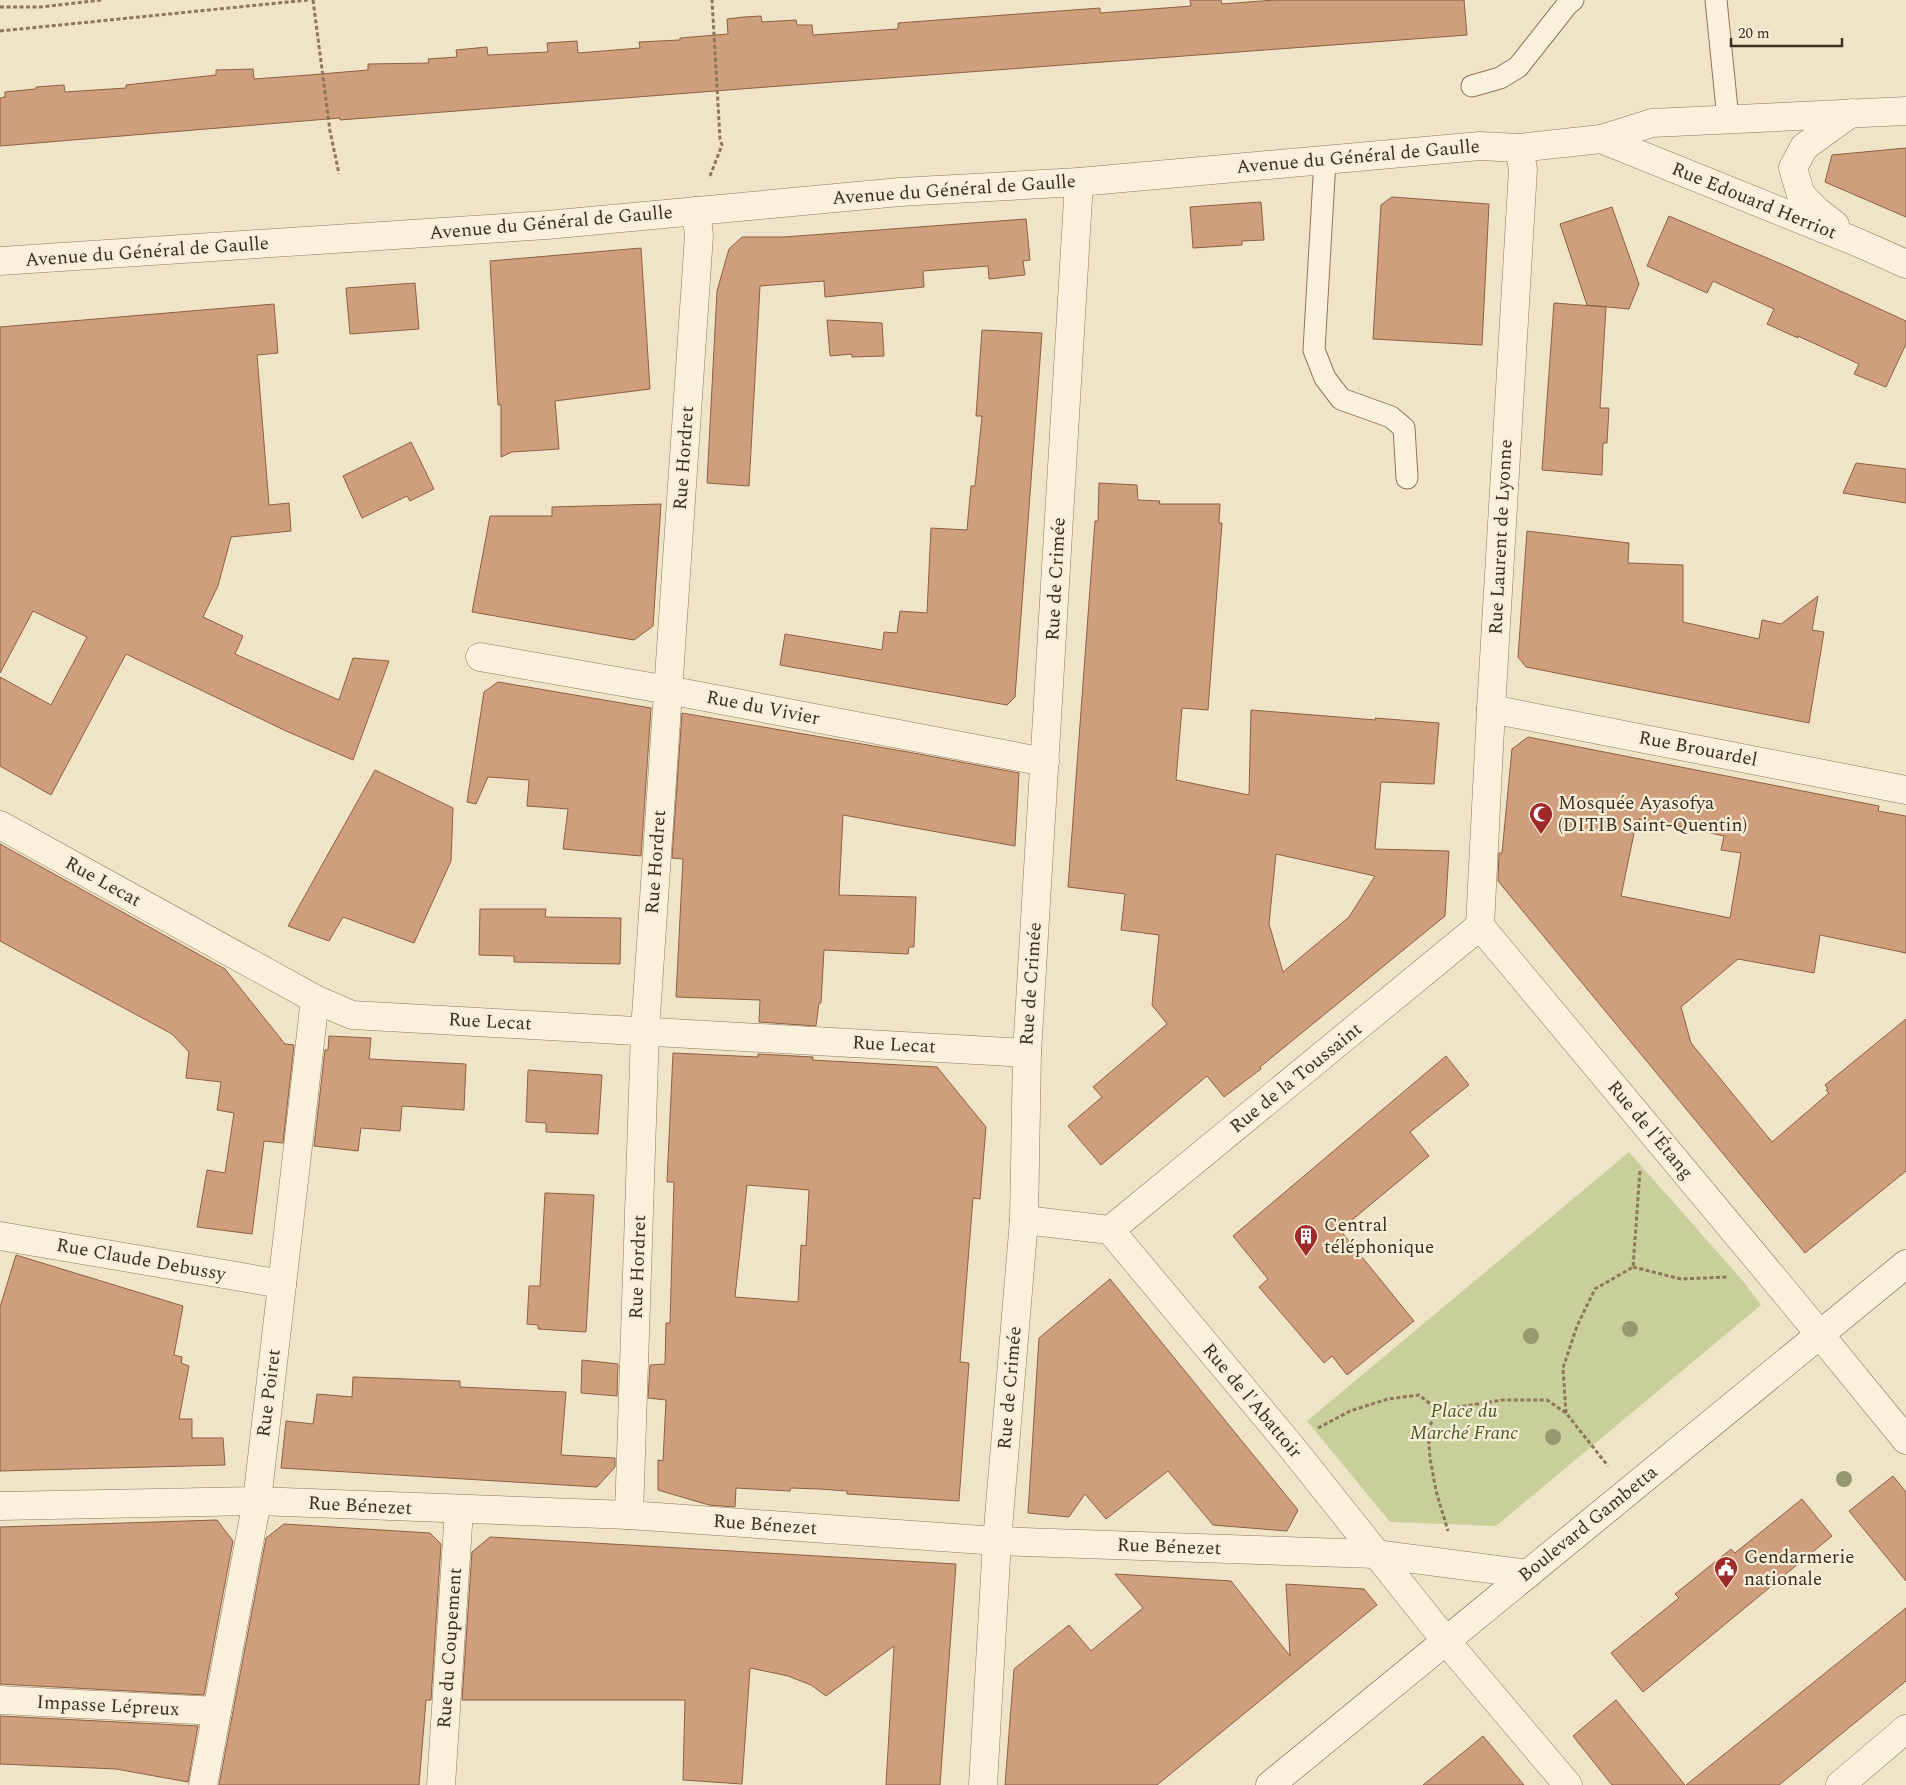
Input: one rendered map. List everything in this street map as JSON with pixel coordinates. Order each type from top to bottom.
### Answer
[{"type":"street","name":"Avenue du Général de Gaulle","points":[[0,262],[538,226],[900,192],[1080,182],[1480,146],[1519,148],[1601,139],[1652,124],[1906,111]]},
{"type":"street","points":[[1851,113],[1804,147],[1793,168],[1800,195],[1817,212],[1859,243]]},
{"type":"street","name":"Rue Edouard Herriot","points":[[1601,139],[1859,243],[1906,264]]},
{"type":"street","name":"Rue Laurent de Lyonne","points":[[1480,926],[1523,169],[1519,148]]},
{"type":"street","name":"Rue de Crimée","points":[[983,1785],[997,1541],[1024,1220],[1027,1053],[1080,182]]},
{"type":"street","name":"Rue Hordret","points":[[629,1515],[645,1031],[699,235],[696,210]]},
{"type":"street","name":"Rue du Vivier","points":[[480,657],[668,690],[1045,762]]},
{"type":"street","name":"Rue Brouardel","points":[[1491,709],[1906,790]]},
{"type":"street","name":"Rue Lecat","points":[[0,825],[315,999],[352,1015],[1027,1053]]},
{"type":"street","name":"Rue de l'Étang","points":[[1480,926],[1906,1440]]},
{"type":"street","name":"Rue de la Toussaint","points":[[1110,1230],[1480,926]]},
{"type":"street","name":"Rue Poiret","points":[[203,1785],[257,1501],[315,999]]},
{"type":"street","points":[[1024,1220],[1110,1230]]},
{"type":"street","name":"Rue de l'Abattoir","points":[[1110,1230],[1289,1444],[1446,1641],[1568,1785]]},
{"type":"street","name":"Rue Claude Debussy","points":[[1,1241],[282,1284]]},
{"type":"street","name":"Boulevard Gambetta","points":[[1270,1785],[1906,1264]]},
{"type":"street","name":"Rue Bénezet","points":[[0,1506],[257,1501],[629,1515],[997,1541],[1375,1554],[1528,1574]]},
{"type":"street","name":"Rue du Coupement","points":[[441,1785],[458,1510]]},
{"type":"street","name":"Impasse Lépreux","points":[[0,1700],[217,1711]]},
{"type":"street","points":[[1853,1781],[1906,1729]]},
{"type":"lane","points":[[1472,86],[1500,78],[1518,67],[1573,0]]},
{"type":"lane","points":[[1716,0],[1728,119]]},
{"type":"lane","points":[[1324,160],[1314,350],[1325,378],[1340,399],[1391,416],[1404,428],[1407,478]]},
{"type":"path","points":[[0,7],[41,7],[102,0]]},
{"type":"path","points":[[0,31],[308,0]]},
{"type":"path","points":[[313,0],[330,131],[339,174]]},
{"type":"path","points":[[696,210],[722,145],[720,139],[712,0]]},
{"type":"path","points":[[1633,1267],[1639,1172],[1659,1140]]},
{"type":"path","points":[[1566,1413],[1563,1368],[1576,1326],[1595,1289],[1633,1267],[1681,1279],[1727,1277],[1761,1263]]},
{"type":"path","points":[[1289,1444],[1350,1411],[1388,1399],[1419,1395],[1438,1410],[1503,1400],[1547,1400],[1566,1413],[1629,1491]]},
{"type":"path","points":[[1438,1410],[1428,1429],[1430,1458],[1436,1491],[1450,1537],[1441,1562]]},
{"type":"green space","name":"Place du Marché Franc","points":[[1629,1152],[1743,1281],[1761,1305],[1496,1526],[1390,1522],[1307,1421]]},
{"type":"building","points":[[1190,0],[1221,0],[1222,4],[1275,0],[1464,0],[1467,35],[340,120],[340,118],[0,146],[0,98],[5,97],[5,92],[36,89],[36,87],[64,85],[65,92],[126,88],[126,85],[216,75],[216,70],[253,69],[254,79],[368,70],[368,64],[429,63],[428,59],[457,57],[456,50],[487,47],[488,55],[548,52],[547,43],[577,41],[578,53],[640,48],[639,42],[680,40],[680,38],[728,34],[727,19],[744,17],[761,16],[762,22],[796,20],[797,25],[812,25],[813,35],[898,29],[898,23],[1100,8],[1100,13],[1191,6]]},
{"type":"building","points":[[1906,148],[1906,217],[1825,182],[1832,155]]},
{"type":"building","points":[[1392,197],[1489,204],[1482,345],[1373,339],[1381,205]]},
{"type":"building","points":[[1261,202],[1264,240],[1242,241],[1242,245],[1193,248],[1190,207]]},
{"type":"building","points":[[1612,207],[1639,284],[1629,309],[1587,305],[1560,224]]},
{"type":"building","points":[[1669,216],[1788,267],[1906,321],[1906,344],[1886,387],[1854,374],[1859,364],[1767,324],[1774,309],[1713,281],[1707,293],[1647,266]]},
{"type":"building","points":[[1026,219],[1030,260],[1023,261],[1025,275],[989,279],[988,266],[923,271],[924,287],[825,297],[824,281],[760,286],[749,486],[707,483],[717,291],[729,249],[742,237],[784,237]]},
{"type":"building","points":[[641,248],[650,389],[555,401],[559,449],[512,452],[501,457],[501,405],[498,405],[490,261]]},
{"type":"building","points":[[415,283],[419,329],[350,334],[346,288]]},
{"type":"building","points":[[1554,303],[1606,307],[1600,408],[1609,408],[1607,443],[1603,443],[1602,475],[1542,470]]},
{"type":"building","points":[[274,304],[278,353],[257,355],[269,505],[289,503],[291,531],[231,537],[218,586],[203,617],[243,636],[235,654],[339,700],[353,658],[389,661],[353,760],[286,731],[126,654],[51,795],[0,766],[0,677],[51,705],[87,637],[33,611],[0,673],[0,327]]},
{"type":"building","points":[[827,320],[882,323],[884,356],[852,357],[852,354],[830,356]]},
{"type":"building","points":[[982,330],[1042,333],[1015,697],[1007,705],[780,665],[785,634],[882,650],[884,632],[897,633],[900,611],[927,613],[931,528],[967,530],[971,486],[975,486],[982,416],[976,416]]},
{"type":"building","points":[[411,442],[434,489],[410,501],[407,496],[362,518],[343,476]]},
{"type":"building","points":[[1856,463],[1906,469],[1906,503],[1843,493]]},
{"type":"building","points":[[1099,483],[1137,485],[1138,500],[1160,501],[1159,504],[1220,504],[1219,523],[1222,523],[1208,710],[1182,708],[1176,780],[1249,795],[1251,710],[1439,723],[1434,784],[1381,782],[1375,849],[1449,851],[1445,916],[1260,1067],[1261,1069],[1224,1097],[1207,1076],[1101,1165],[1068,1126],[1102,1097],[1093,1087],[1167,1024],[1152,1005],[1159,935],[1121,930],[1125,894],[1068,887],[1095,521],[1098,521]],"holes":[[[1276,854],[1375,876],[1349,917],[1283,972],[1269,924]]]},
{"type":"building","points":[[661,504],[653,626],[634,640],[472,612],[490,516],[552,516],[552,507]]},
{"type":"building","points":[[1527,531],[1629,543],[1628,563],[1683,565],[1683,622],[1759,639],[1762,620],[1781,624],[1818,596],[1812,630],[1824,632],[1809,723],[1526,667],[1518,657]]},
{"type":"building","points":[[498,682],[651,708],[641,856],[563,849],[568,809],[527,806],[529,780],[488,777],[476,804],[467,802],[484,692]]},
{"type":"building","points":[[682,713],[1019,773],[1015,846],[843,815],[839,895],[916,897],[914,947],[909,947],[908,954],[824,950],[821,1003],[819,1003],[816,1026],[759,1022],[760,1000],[676,997],[683,859],[672,858]]},
{"type":"building","points":[[1528,737],[1879,806],[1878,811],[1906,816],[1906,953],[1820,935],[1814,973],[1738,959],[1681,1007],[1691,1043],[1772,1142],[1829,1093],[1825,1085],[1906,1019],[1906,1171],[1805,1253],[1498,881],[1499,853],[1502,853],[1512,749]],"holes":[[[1637,819],[1724,836],[1721,850],[1741,853],[1730,918],[1621,896]]]},
{"type":"building","points":[[375,770],[453,808],[451,861],[414,943],[343,917],[329,941],[288,926]]},
{"type":"building","points":[[0,844],[225,969],[285,1044],[294,1045],[283,1143],[264,1141],[252,1234],[197,1227],[207,1170],[225,1173],[234,1113],[217,1110],[221,1082],[186,1078],[189,1052],[172,1034],[0,941]]},
{"type":"building","points":[[480,909],[546,909],[545,917],[621,918],[620,964],[514,962],[514,956],[479,955]]},
{"type":"building","points":[[329,1036],[371,1038],[369,1059],[466,1064],[464,1110],[402,1106],[400,1131],[361,1128],[358,1151],[314,1146],[325,1050],[328,1050]]},
{"type":"building","points":[[673,1053],[758,1057],[758,1054],[813,1057],[812,1060],[937,1067],[986,1127],[980,1199],[973,1198],[960,1362],[969,1363],[959,1501],[847,1494],[847,1491],[819,1489],[791,1488],[790,1491],[736,1488],[735,1507],[709,1505],[658,1490],[658,1460],[663,1461],[666,1400],[648,1398],[650,1365],[665,1364],[666,1323],[670,1323],[674,1182],[667,1182]],"holes":[[[747,1185],[809,1190],[806,1246],[801,1245],[798,1302],[735,1297]]]},
{"type":"building","name":"Central téléphonique","points":[[1446,1056],[1469,1085],[1410,1132],[1429,1156],[1340,1230],[1414,1321],[1347,1375],[1332,1356],[1324,1363],[1259,1287],[1268,1279],[1233,1236]]},
{"type":"building","points":[[528,1070],[602,1075],[598,1134],[546,1132],[546,1123],[526,1122]]},
{"type":"building","points":[[545,1193],[594,1195],[586,1332],[538,1329],[538,1325],[527,1324],[529,1286],[540,1286]]},
{"type":"building","points":[[16,1255],[183,1306],[174,1355],[182,1357],[181,1363],[189,1366],[179,1419],[192,1419],[192,1438],[223,1438],[225,1465],[0,1471],[0,1307]]},
{"type":"building","points":[[1110,1279],[1298,1510],[1287,1531],[1213,1525],[1168,1471],[1106,1519],[1085,1494],[1069,1517],[1028,1513],[1039,1338]]},
{"type":"building","points":[[582,1360],[618,1364],[617,1396],[581,1393]]},
{"type":"building","points":[[353,1377],[460,1381],[460,1387],[566,1392],[561,1455],[615,1458],[615,1467],[597,1487],[281,1468],[286,1421],[313,1424],[317,1394],[352,1397]]},
{"type":"building","points":[[1893,1476],[1906,1492],[1906,1581],[1849,1511]]},
{"type":"building","name":"Gendarmerie nationale","points":[[1802,1499],[1832,1536],[1643,1692],[1611,1653],[1679,1598],[1675,1594],[1731,1549],[1735,1553]]},
{"type":"building","points":[[217,1520],[233,1541],[204,1695],[0,1684],[0,1527]]},
{"type":"building","points":[[284,1524],[430,1533],[441,1544],[431,1700],[426,1700],[419,1785],[219,1785],[266,1538]]},
{"type":"building","points":[[490,1537],[956,1564],[940,1785],[886,1785],[894,1646],[826,1696],[811,1685],[788,1676],[750,1668],[742,1784],[683,1780],[685,1700],[462,1700],[472,1552]]},
{"type":"building","points":[[1115,1574],[1231,1581],[1290,1656],[1286,1584],[1364,1589],[1377,1605],[1157,1785],[1005,1785],[1014,1669],[1069,1625],[1091,1651],[1143,1608]]},
{"type":"building","points":[[1906,1608],[1906,1681],[1779,1785],[1686,1785]]},
{"type":"building","points":[[1616,1700],[1685,1785],[1612,1785],[1573,1736]]},
{"type":"building","points":[[0,1716],[198,1726],[188,1782],[116,1769],[0,1764]]},
{"type":"building","points":[[1483,1736],[1524,1785],[1423,1785],[1471,1746]]},
{"type":"place","name":"Mosquée Ayasofya (DITIB Saint-Quentin)","points":[[1541,835]]},
{"type":"place","name":"Central téléphonique","points":[[1306,1257]]},
{"type":"place","name":"Gendarmerie nationale","points":[[1726,1589]]}]
